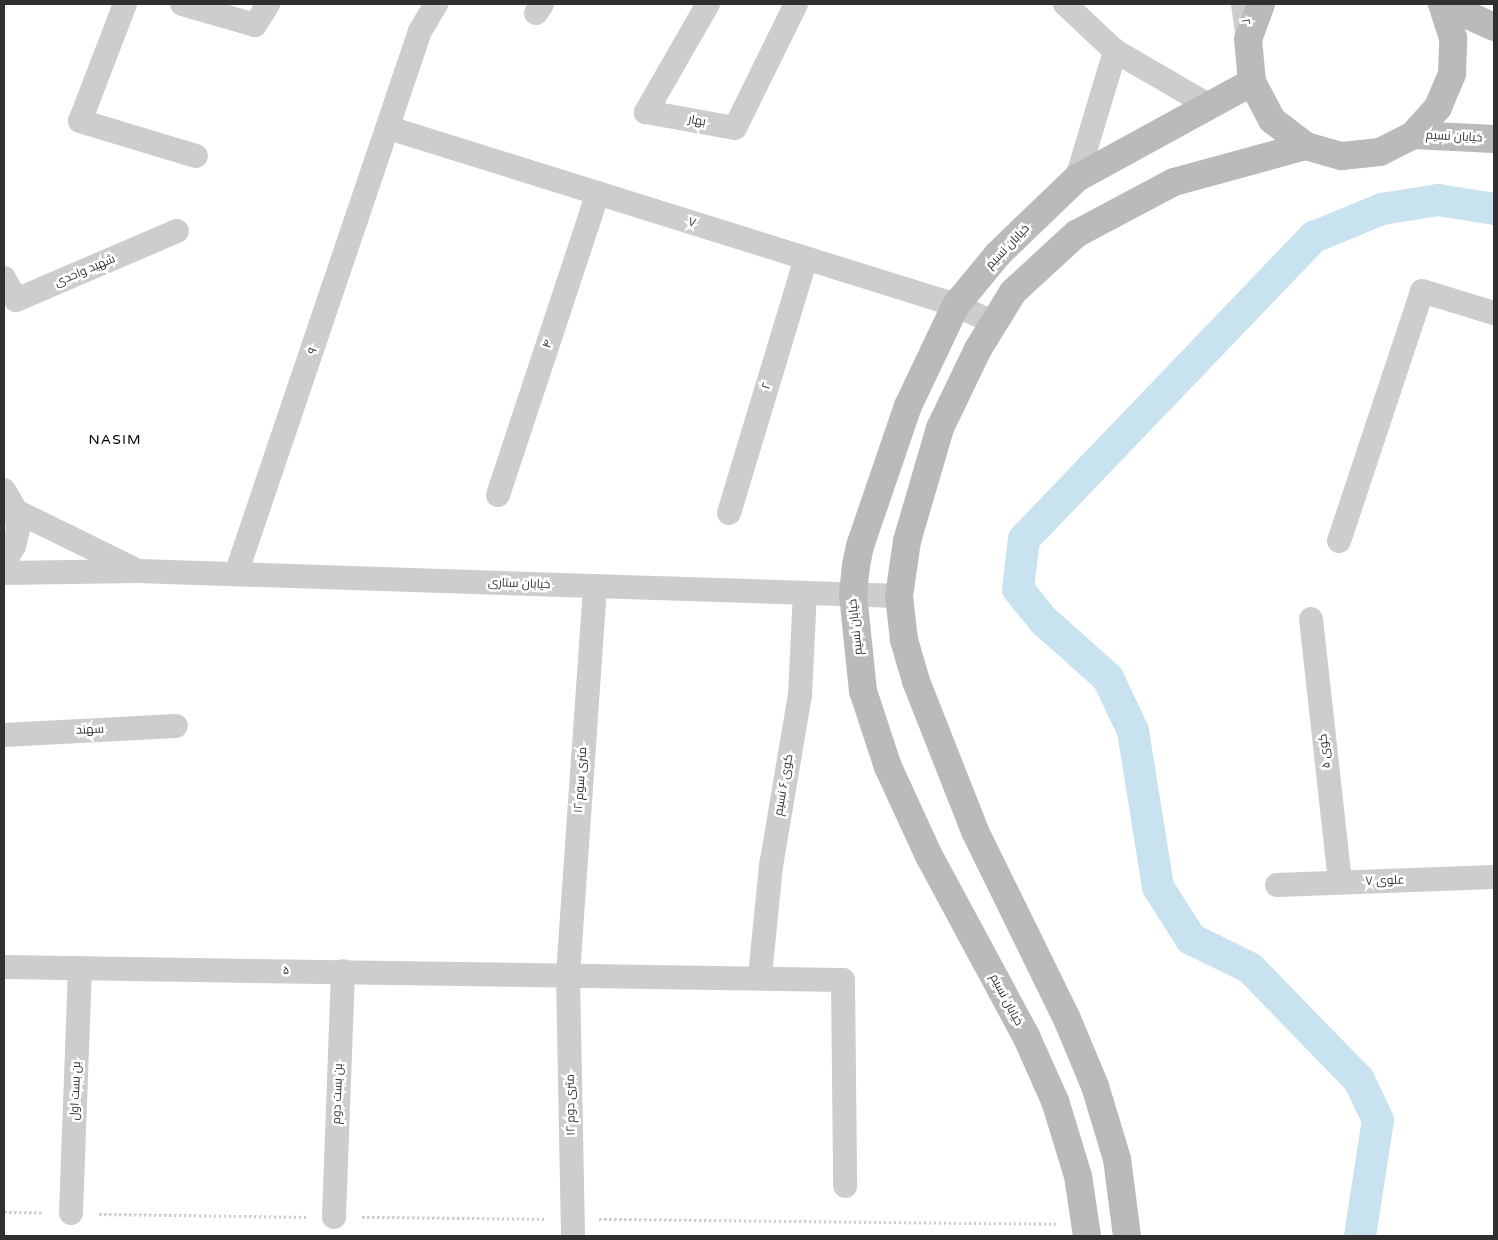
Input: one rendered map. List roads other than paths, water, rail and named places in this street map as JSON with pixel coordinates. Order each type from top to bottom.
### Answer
[{"type":"main road","points":[[1261,4],[1248,39],[1252,82],[1272,120],[1306,146],[1342,156],[1380,152],[1414,135],[1438,108],[1452,74],[1453,38],[1442,4]]},
{"type":"main road","points":[[1442,4],[1494,27]]},
{"type":"main road","name":"خیابان نسیم","points":[[1087,1230],[1078,1176],[1055,1101],[1026,1036],[929,856],[888,767],[863,691],[853,594],[860,546],[908,406],[956,305],[998,254],[1077,178],[1252,82]]},
{"type":"main road","name":"خیابان نسیم","points":[[1414,135],[1494,140]]},
{"type":"main road","points":[[1127,1236],[1117,1159],[1095,1086],[1067,1019],[975,831],[916,681],[904,640],[899,596],[907,540],[940,428],[994,323],[1013,292],[1076,234],[1174,182],[1306,146]]},
{"type":"street","points":[[125,4],[80,122],[196,156]]},
{"type":"street","points":[[182,4],[255,25],[268,4]]},
{"type":"street","name":"۹","points":[[236,574],[389,128],[420,31],[436,4]]},
{"type":"street","name":"بهار","points":[[708,4],[646,112],[735,128],[796,4]]},
{"type":"street","points":[[1065,4],[1115,51],[1208,105]]},
{"type":"street","name":"۲","points":[[1243,4],[1248,39]]},
{"type":"street","points":[[1077,178],[1115,51]]},
{"type":"street","name":"۷","points":[[389,128],[956,305],[994,323]]},
{"type":"street","name":"۴","points":[[498,495],[598,194]]},
{"type":"street","name":"شهید واحدی","points":[[4,278],[16,300],[177,231]]},
{"type":"street","name":"۲","points":[[729,513],[806,258]]},
{"type":"street","points":[[1339,541],[1422,292],[1494,314]]},
{"type":"street","points":[[4,490],[16,511],[18,528],[14,546],[4,563]]},
{"type":"street","points":[[16,511],[138,571]]},
{"type":"street","name":"خیابان ستاری","points":[[4,573],[138,571],[899,596]]},
{"type":"street","name":"۱۲ متری سوم","points":[[568,974],[595,586]]},
{"type":"street","name":"کوی ۶ نسیم","points":[[760,976],[770,866],[800,694],[805,593]]},
{"type":"street","name":"کوی ۵","points":[[1311,619],[1340,882]]},
{"type":"street","name":"سهند","points":[[4,735],[176,726]]},
{"type":"street","name":"علوی ۷","points":[[1277,884],[1494,877]]},
{"type":"street","name":"۵","points":[[4,967],[760,976],[843,980],[845,1186]]},
{"type":"street","name":"بن بست اول","points":[[71,1213],[80,968]]},
{"type":"street","name":"بن بست دوم","points":[[334,1217],[342,971]]},
{"type":"street","name":"۱۲ متری دوم","points":[[568,974],[573,1228]]},
{"type":"waterway","points":[[1360,1236],[1378,1120],[1359,1080],[1250,968],[1191,939],[1158,887],[1133,731],[1108,678],[1044,621],[1018,589],[1024,539],[1314,237],[1382,209],[1438,200],[1494,209]]},
{"type":"district","name":"NASIM","points":[[115,440]]}]
